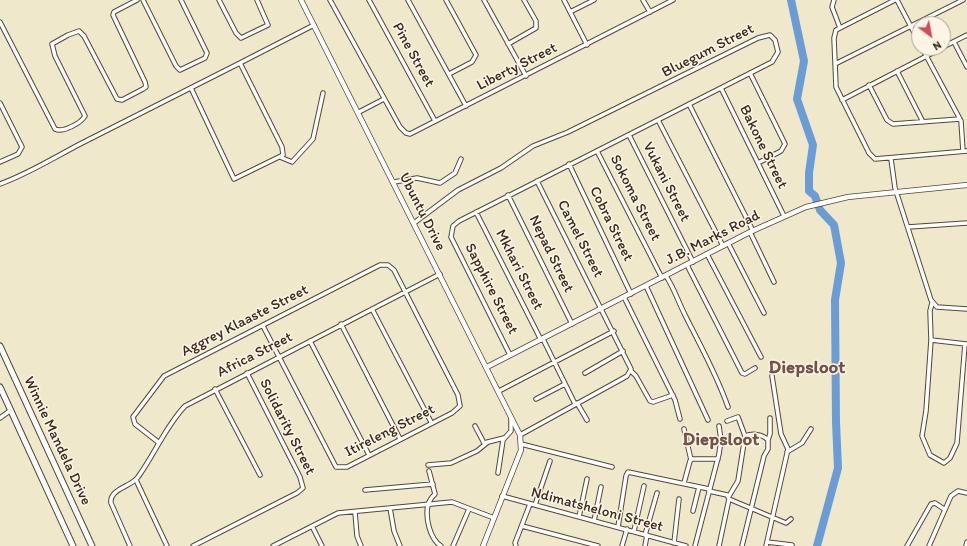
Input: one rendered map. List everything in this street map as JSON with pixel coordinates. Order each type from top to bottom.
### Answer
[{"type":"main road","name":"Winnie Mandela Drive","points":[[0,346],[92,546]]},
{"type":"main road","name":"Winnie Mandela Drive","points":[[0,387],[72,546]]},
{"type":"street","points":[[0,22],[2,29],[45,112],[55,129],[62,131],[83,120],[85,114],[55,56],[52,44],[79,31],[84,36],[117,99],[124,99],[146,87],[113,15],[114,12],[137,0]]},
{"type":"street","points":[[143,0],[176,66],[180,70],[205,58],[207,53],[181,0]]},
{"type":"street","points":[[219,0],[237,36],[241,38],[268,25],[257,0]]},
{"type":"street","name":"Ubuntu Drive","points":[[301,0],[359,112],[520,435]]},
{"type":"street","name":"Liberty Street","points":[[330,0],[384,99],[406,133],[412,133],[435,122],[673,0]]},
{"type":"street","name":"Pine Street","points":[[369,0],[435,122]]},
{"type":"street","points":[[408,0],[466,106]]},
{"type":"street","points":[[446,0],[476,55],[472,62],[449,74]]},
{"type":"street","points":[[484,0],[526,76]]},
{"type":"street","points":[[508,44],[536,28],[536,21],[524,0]]},
{"type":"street","points":[[564,0],[587,45]]},
{"type":"street","points":[[570,12],[594,0]]},
{"type":"street","points":[[643,0],[650,12]]},
{"type":"street","points":[[834,0],[832,7],[840,28]]},
{"type":"street","points":[[835,64],[911,28],[896,0],[836,30],[834,38],[835,64],[836,88],[842,100],[872,157],[877,160],[965,151],[960,119],[927,56],[842,100]]},
{"type":"street","points":[[933,16],[963,0]]},
{"type":"street","points":[[0,184],[314,25]]},
{"type":"street","name":"Bluegum Street","points":[[414,222],[458,190],[501,168],[533,146],[557,138],[665,86],[758,38],[770,35],[775,40],[778,48],[776,57],[772,62],[476,212],[456,223],[451,233]]},
{"type":"street","points":[[951,44],[967,35]]},
{"type":"street","points":[[954,42],[967,67]]},
{"type":"street","points":[[191,88],[234,179],[280,157],[284,153],[283,150],[240,63]]},
{"type":"street","points":[[897,71],[923,122]]},
{"type":"street","points":[[750,73],[785,144],[781,151],[758,163]]},
{"type":"street","points":[[869,85],[890,123],[896,124],[960,119]]},
{"type":"street","name":"Bakone Street","points":[[720,88],[784,216]]},
{"type":"street","points":[[280,157],[289,162],[293,162],[312,140],[323,93]]},
{"type":"street","points":[[359,112],[384,99]]},
{"type":"street","points":[[0,103],[22,147],[18,154],[0,162]]},
{"type":"street","points":[[689,104],[752,232],[774,282]]},
{"type":"street","points":[[658,120],[723,246]]},
{"type":"street","name":"Vukani Street","points":[[629,134],[693,262]]},
{"type":"street","name":"Sokoma Street","points":[[597,151],[664,277],[675,291],[681,307],[720,385],[728,407]]},
{"type":"street","points":[[394,182],[417,178],[440,183],[455,173],[461,158]]},
{"type":"street","points":[[891,159],[897,192],[932,303],[930,311],[931,340],[926,411],[922,441],[930,455],[944,463],[948,462],[955,452],[958,438],[966,344],[931,340]]},
{"type":"street","name":"Cobra Street","points":[[569,164],[631,294]]},
{"type":"street","name":"Camel Street","points":[[537,181],[614,331],[630,365],[631,371],[636,376],[650,401],[653,402],[673,395]]},
{"type":"street","name":"J.B. Marks Road","points":[[487,367],[707,254],[784,216],[806,207],[821,202],[848,197],[967,186]]},
{"type":"street","name":"Nepad Street","points":[[508,195],[572,324]]},
{"type":"street","name":"Mkhari Street","points":[[476,212],[565,384],[587,420]]},
{"type":"street","points":[[908,227],[967,223]]},
{"type":"street","name":"Sapphire Street","points":[[451,233],[510,355]]},
{"type":"street","points":[[728,244],[764,313]]},
{"type":"street","points":[[707,254],[761,358]]},
{"type":"street","name":"Aggrey Klaaste Street","points":[[158,442],[135,424],[133,418],[160,379],[380,265],[388,265],[394,270],[404,292]]},
{"type":"street","points":[[688,265],[742,373],[745,374],[755,368]]},
{"type":"street","name":"Africa Street","points":[[130,546],[111,503],[113,494],[136,480],[158,442],[185,406],[215,389],[440,274]]},
{"type":"street","points":[[646,286],[708,420]]},
{"type":"street","name":"Itireleng Street","points":[[263,326],[334,465],[340,468],[345,468],[431,422],[455,411],[460,406],[460,401],[404,292]]},
{"type":"street","points":[[624,297],[673,395],[680,419]]},
{"type":"street","points":[[932,303],[943,308],[967,309]]},
{"type":"street","points":[[372,309],[431,422]]},
{"type":"street","points":[[341,324],[400,439]]},
{"type":"street","points":[[499,391],[614,331]]},
{"type":"street","points":[[310,341],[369,456]]},
{"type":"street","points":[[585,373],[623,351]]},
{"type":"street","points":[[483,546],[521,450],[520,435],[620,380],[631,371]]},
{"type":"street","name":"Solidarity Street","points":[[193,546],[293,495],[303,488],[300,477],[247,373]]},
{"type":"street","points":[[772,376],[780,428],[787,446],[787,452],[767,544],[792,544]]},
{"type":"street","points":[[536,399],[565,384]]},
{"type":"street","points":[[215,389],[260,475]]},
{"type":"street","points":[[0,418],[11,410]]},
{"type":"street","points":[[475,426],[482,442],[504,438],[511,431],[511,417]]},
{"type":"street","points":[[719,546],[729,498],[738,481],[745,436],[738,417],[727,421]]},
{"type":"street","points":[[742,546],[764,456],[768,449],[770,418]]},
{"type":"street","points":[[695,546],[718,459],[721,440],[719,426]]},
{"type":"street","points":[[684,429],[691,460],[684,483]]},
{"type":"street","points":[[787,452],[802,443],[810,429]]},
{"type":"street","points":[[745,436],[759,435],[768,440]]},
{"type":"street","points":[[498,473],[504,438]]},
{"type":"street","points":[[428,465],[451,463],[477,451],[488,442]]},
{"type":"street","points":[[521,444],[612,467]]},
{"type":"street","points":[[691,460],[694,458],[718,459]]},
{"type":"street","points":[[535,505],[550,461]]},
{"type":"street","points":[[429,471],[435,494],[428,504],[430,528],[436,541],[441,546]]},
{"type":"street","points":[[618,527],[626,476],[628,472],[699,487],[729,498],[786,523],[790,519]]},
{"type":"street","points":[[579,517],[586,479]]},
{"type":"street","points":[[136,480],[167,546]]},
{"type":"street","points":[[365,490],[433,484]]},
{"type":"street","points":[[634,531],[644,486]]},
{"type":"street","points":[[594,521],[601,487]]},
{"type":"street","points":[[693,511],[699,487]]},
{"type":"street","points":[[645,546],[646,535],[656,493]]},
{"type":"street","points":[[929,546],[944,509],[954,493],[967,493]]},
{"type":"street","name":"Ndimatsheloni Street","points":[[502,496],[686,546]]},
{"type":"street","points":[[671,543],[679,499]]},
{"type":"street","points":[[273,546],[338,513],[452,502],[494,518]]},
{"type":"street","points":[[907,546],[931,504],[935,503],[944,509]]},
{"type":"street","points":[[516,546],[530,504]]},
{"type":"street","points":[[390,508],[392,523],[400,546]]},
{"type":"street","points":[[453,546],[469,509]]},
{"type":"street","points":[[355,512],[357,536],[361,546]]},
{"type":"street","points":[[312,526],[322,546]]},
{"type":"street","points":[[522,526],[598,546]]},
{"type":"street","points":[[622,546],[627,529]]},
{"type":"street","points":[[283,541],[286,546]]},
{"type":"street","points":[[966,546],[967,542]]},
{"type":"waterway","points":[[791,0],[804,61],[797,99],[813,145],[809,173],[809,191],[815,196],[820,210],[834,225],[841,263],[835,300],[838,468],[817,546]]},
{"type":"district","name":"Diepsloot","points":[[807,368]]},
{"type":"district","name":"Diepsloot","points":[[721,440]]}]
